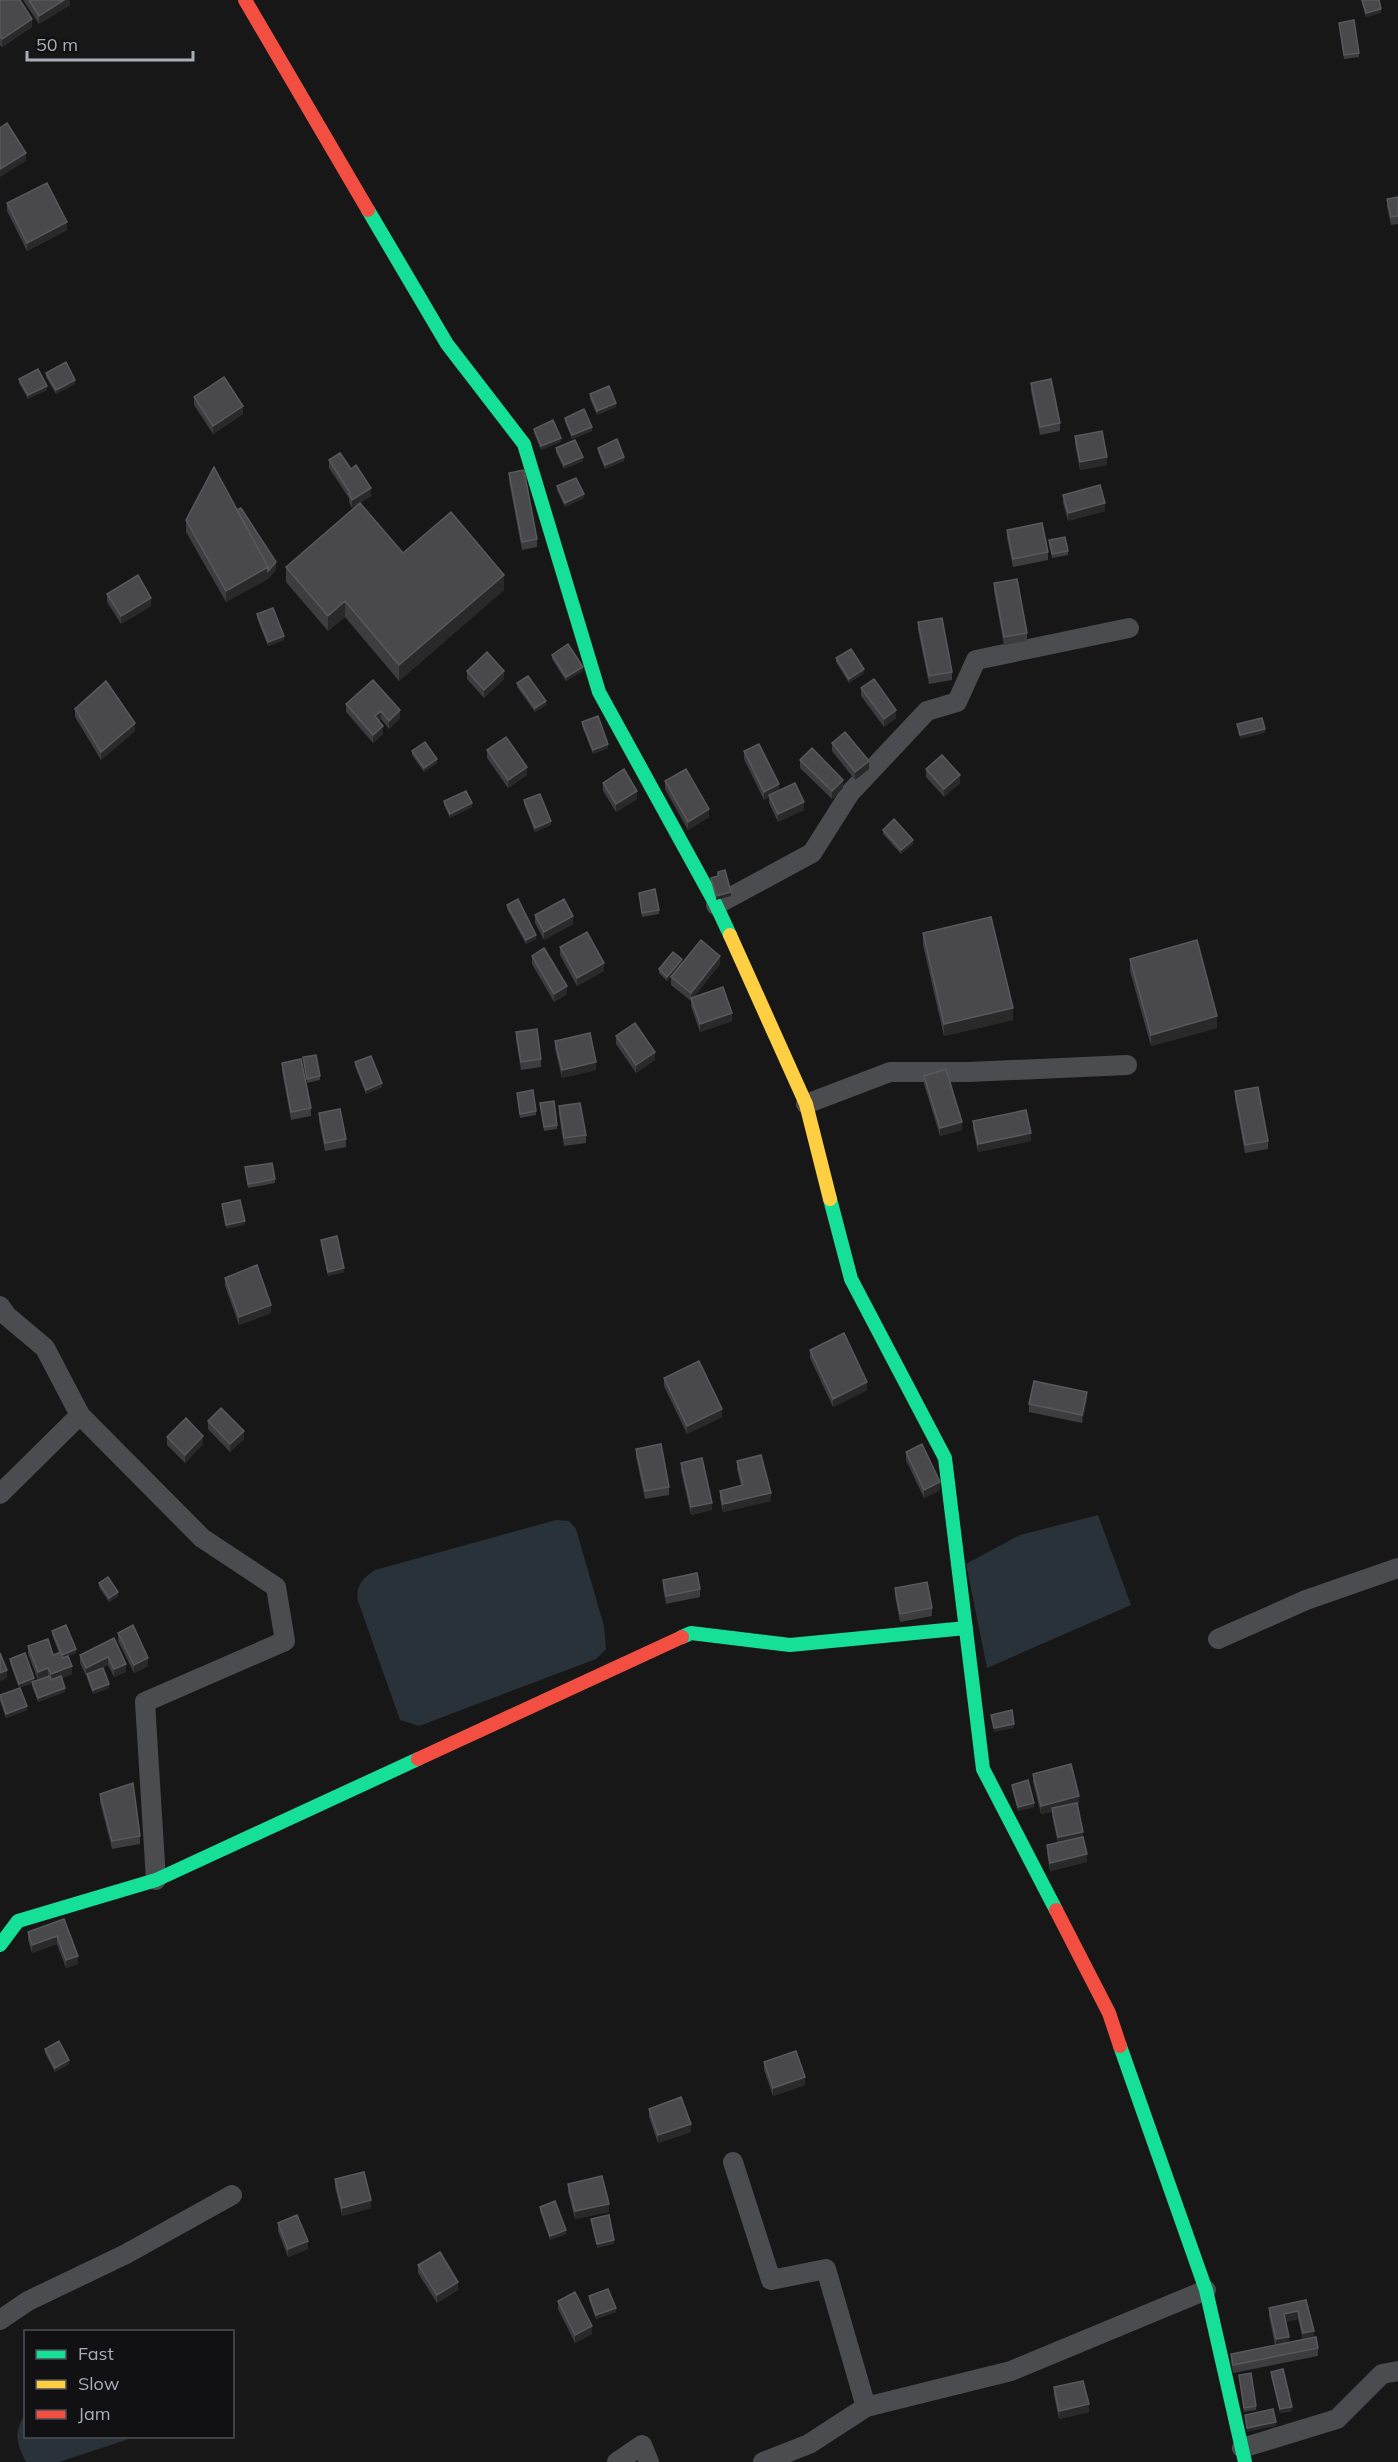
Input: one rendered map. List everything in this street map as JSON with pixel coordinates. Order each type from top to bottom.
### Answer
[{"type":"street","points":[[245,0],[447,344],[524,444],[599,692],[716,905],[806,1104],[851,1279],[945,1458],[983,1768],[1109,2013],[1206,2290],[1244,2455],[1337,2420],[1382,2374],[1398,2371]]},
{"type":"street","points":[[716,905],[812,853],[850,793],[927,711],[957,702],[976,660],[1129,628]]},
{"type":"street","points":[[806,1104],[890,1072],[1127,1065]]},
{"type":"street","points":[[0,1306],[7,1316],[45,1348],[80,1415],[202,1538],[276,1587],[285,1641],[145,1702],[156,1880]]},
{"type":"street","points":[[0,1494],[80,1415]]},
{"type":"street","points":[[1218,1639],[1306,1600],[1398,1568]]},
{"type":"street","points":[[0,1945],[18,1922],[156,1880],[691,1633],[790,1645],[966,1628]]},
{"type":"street","points":[[733,2162],[771,2280],[826,2269],[866,2407]]},
{"type":"street","points":[[0,2320],[28,2301],[126,2253],[232,2195]]},
{"type":"street","points":[[763,2462],[809,2444],[866,2407],[1011,2371],[1206,2290]]},
{"type":"street","points":[[617,2462],[642,2445],[650,2462]]},
{"type":"shaded area","points":[[1098,1515],[1131,1605],[987,1668],[966,1564],[1020,1535]]},
{"type":"shaded area","points":[[556,1520],[569,1521],[576,1529],[604,1626],[606,1649],[596,1659],[419,1726],[400,1720],[358,1601],[359,1587],[364,1579],[375,1570]]},
{"type":"shaded area","points":[[24,2416],[24,2438],[128,2438],[59,2462],[26,2462],[20,2450],[18,2438]]},
{"type":"building","points":[[0,0],[20,0],[32,19],[2,39],[0,37]]},
{"type":"building","points":[[29,0],[64,0],[39,16]]},
{"type":"building","points":[[1362,0],[1379,0],[1381,9],[1366,13]]},
{"type":"building","points":[[1354,20],[1359,53],[1344,55],[1339,23]]},
{"type":"building","points":[[7,123],[26,153],[0,169],[0,128]]},
{"type":"building","points":[[47,183],[67,222],[27,243],[7,203]]},
{"type":"building","points":[[1398,197],[1398,216],[1391,217],[1387,199]]},
{"type":"building","points":[[66,362],[75,380],[56,390],[46,373]]},
{"type":"building","points":[[38,369],[47,386],[28,395],[19,379]]},
{"type":"building","points":[[224,377],[243,406],[213,426],[194,397]]},
{"type":"building","points":[[1051,379],[1060,423],[1040,427],[1031,383]]},
{"type":"building","points":[[609,386],[616,403],[597,411],[590,394]]},
{"type":"building","points":[[584,409],[592,427],[572,435],[565,418]]},
{"type":"building","points":[[553,420],[561,438],[541,446],[534,429]]},
{"type":"building","points":[[1102,431],[1107,457],[1080,462],[1075,436]]},
{"type":"building","points":[[617,439],[624,457],[605,465],[598,448]]},
{"type":"building","points":[[575,440],[583,457],[564,465],[556,448]]},
{"type":"building","points":[[340,453],[351,469],[356,465],[371,488],[352,500],[329,460]]},
{"type":"building","points":[[214,467],[268,567],[226,591],[186,520]]},
{"type":"building","points":[[524,470],[537,539],[522,542],[509,473]]},
{"type":"building","points":[[576,478],[584,494],[565,503],[557,486]]},
{"type":"building","points":[[1100,485],[1105,503],[1068,513],[1063,495]]},
{"type":"building","points":[[360,503],[403,553],[451,512],[504,575],[399,665],[345,601],[328,616],[286,567]]},
{"type":"building","points":[[241,508],[276,562],[268,571],[268,567],[237,510]]},
{"type":"building","points":[[1042,523],[1048,552],[1013,559],[1007,530]]},
{"type":"building","points":[[1065,537],[1068,551],[1052,554],[1049,540]]},
{"type":"building","points":[[138,575],[151,598],[121,616],[107,594]]},
{"type":"building","points":[[1017,579],[1027,633],[1004,637],[994,583]]},
{"type":"building","points":[[273,608],[284,636],[268,642],[257,614]]},
{"type":"building","points":[[942,618],[952,672],[929,676],[918,622]]},
{"type":"building","points":[[568,644],[583,667],[566,677],[552,655]]},
{"type":"building","points":[[851,649],[864,669],[849,679],[836,658]]},
{"type":"building","points":[[487,652],[504,671],[484,690],[467,671]]},
{"type":"building","points":[[528,676],[546,701],[535,708],[517,683]]},
{"type":"building","points":[[874,679],[896,710],[884,719],[861,688]]},
{"type":"building","points":[[373,680],[400,710],[389,721],[381,711],[375,716],[383,726],[373,735],[346,704]]},
{"type":"building","points":[[106,681],[135,723],[101,752],[75,709]]},
{"type":"building","points":[[598,716],[608,744],[593,750],[582,722]]},
{"type":"building","points":[[1262,718],[1265,729],[1240,735],[1237,724]]},
{"type":"building","points":[[845,732],[869,761],[855,772],[832,743]]},
{"type":"building","points":[[506,737],[527,767],[508,780],[487,750]]},
{"type":"building","points":[[425,742],[437,759],[424,768],[412,751]]},
{"type":"building","points":[[759,744],[779,784],[764,792],[744,751]]},
{"type":"building","points":[[812,748],[843,780],[832,791],[800,760]]},
{"type":"building","points":[[942,755],[960,775],[944,789],[926,769]]},
{"type":"building","points":[[624,769],[637,791],[616,804],[603,783]]},
{"type":"building","points":[[686,769],[709,809],[688,822],[665,781]]},
{"type":"building","points":[[795,783],[804,802],[778,814],[769,795]]},
{"type":"building","points":[[466,791],[472,803],[450,814],[444,801]]},
{"type":"building","points":[[540,794],[551,821],[535,828],[524,800]]},
{"type":"building","points":[[894,819],[913,840],[901,850],[883,830]]},
{"type":"building","points":[[725,870],[731,892],[716,896],[711,878]]},
{"type":"building","points":[[655,889],[659,910],[642,913],[639,893]]},
{"type":"building","points":[[518,899],[536,935],[526,940],[507,905]]},
{"type":"building","points":[[564,899],[573,916],[544,932],[535,915]]},
{"type":"building","points":[[991,917],[1013,1008],[944,1024],[923,933]]},
{"type":"building","points":[[587,932],[604,963],[577,978],[560,947]]},
{"type":"building","points":[[701,940],[720,956],[691,993],[671,977]]},
{"type":"building","points":[[1197,940],[1217,1016],[1151,1035],[1130,959]]},
{"type":"building","points":[[544,948],[567,986],[554,994],[532,956]]},
{"type":"building","points":[[673,952],[682,959],[667,977],[659,969]]},
{"type":"building","points":[[723,987],[732,1013],[700,1024],[691,998]]},
{"type":"building","points":[[635,1023],[655,1052],[636,1065],[616,1036]]},
{"type":"building","points":[[537,1029],[541,1059],[521,1062],[516,1032]]},
{"type":"building","points":[[590,1033],[596,1062],[562,1070],[555,1041]]},
{"type":"building","points":[[316,1055],[320,1076],[307,1079],[303,1057]]},
{"type":"building","points":[[371,1056],[382,1083],[366,1090],[355,1062]]},
{"type":"building","points":[[301,1059],[311,1108],[291,1112],[282,1063]]},
{"type":"building","points":[[946,1069],[962,1122],[940,1128],[924,1076]]},
{"type":"building","points":[[1258,1087],[1268,1141],[1245,1145],[1235,1091]]},
{"type":"building","points":[[533,1090],[536,1111],[520,1114],[517,1093]]},
{"type":"building","points":[[554,1101],[557,1125],[544,1127],[540,1103]]},
{"type":"building","points":[[580,1103],[586,1135],[564,1138],[559,1106]]},
{"type":"building","points":[[340,1109],[346,1139],[325,1143],[319,1113]]},
{"type":"building","points":[[1026,1110],[1031,1133],[978,1144],[973,1121]]},
{"type":"building","points":[[272,1163],[275,1179],[248,1184],[245,1167]]},
{"type":"building","points":[[240,1200],[245,1221],[226,1225],[222,1204]]},
{"type":"building","points":[[337,1236],[344,1268],[328,1272],[321,1240]]},
{"type":"building","points":[[257,1265],[271,1305],[239,1317],[225,1278]]},
{"type":"building","points":[[844,1333],[867,1382],[833,1399],[810,1350]]},
{"type":"building","points":[[699,1361],[722,1409],[687,1426],[664,1378]]},
{"type":"building","points":[[1034,1381],[1087,1392],[1082,1415],[1029,1404]]},
{"type":"building","points":[[221,1408],[244,1431],[230,1444],[208,1421]]},
{"type":"building","points":[[186,1418],[203,1436],[185,1455],[167,1437]]},
{"type":"building","points":[[661,1444],[669,1487],[645,1491],[636,1449]]},
{"type":"building","points":[[922,1444],[940,1482],[924,1490],[906,1452]]},
{"type":"building","points":[[761,1455],[771,1493],[723,1504],[720,1491],[743,1485],[737,1461]]},
{"type":"building","points":[[702,1458],[712,1503],[691,1507],[681,1463]]},
{"type":"building","points":[[697,1573],[700,1589],[666,1596],[663,1580]]},
{"type":"building","points":[[108,1577],[118,1592],[109,1598],[99,1583]]},
{"type":"building","points":[[927,1582],[932,1608],[900,1614],[895,1588]]},
{"type":"building","points":[[66,1625],[76,1649],[62,1655],[52,1631]]},
{"type":"building","points":[[133,1625],[148,1658],[134,1665],[118,1633]]},
{"type":"building","points":[[114,1638],[126,1664],[114,1669],[108,1657],[86,1668],[80,1655]]},
{"type":"building","points":[[48,1639],[53,1655],[61,1652],[63,1658],[68,1656],[72,1666],[51,1674],[48,1668],[38,1672],[28,1646]]},
{"type":"building","points":[[0,1653],[7,1670],[0,1673]]},
{"type":"building","points":[[25,1653],[34,1678],[19,1684],[10,1659]]},
{"type":"building","points":[[103,1668],[109,1684],[93,1690],[87,1674]]},
{"type":"building","points":[[50,1676],[51,1680],[61,1676],[65,1688],[38,1698],[32,1682]]},
{"type":"building","points":[[20,1688],[27,1706],[6,1714],[0,1695]]},
{"type":"building","points":[[1012,1710],[1014,1724],[994,1728],[991,1715]]},
{"type":"building","points":[[1071,1764],[1079,1796],[1041,1806],[1033,1774]]},
{"type":"building","points":[[1028,1780],[1034,1803],[1018,1807],[1012,1785]]},
{"type":"building","points":[[133,1783],[140,1836],[112,1841],[100,1794]]},
{"type":"building","points":[[1077,1803],[1083,1832],[1058,1837],[1052,1808]]},
{"type":"building","points":[[1083,1837],[1087,1854],[1050,1863],[1047,1845]]},
{"type":"building","points":[[64,1919],[78,1956],[66,1960],[57,1936],[32,1945],[28,1932]]},
{"type":"building","points":[[59,2041],[69,2060],[55,2068],[45,2049]]},
{"type":"building","points":[[796,2051],[805,2077],[773,2088],[764,2062]]},
{"type":"building","points":[[681,2097],[691,2124],[658,2135],[649,2109]]},
{"type":"building","points":[[364,2172],[371,2200],[342,2208],[335,2179]]},
{"type":"building","points":[[602,2176],[609,2204],[575,2211],[568,2184]]},
{"type":"building","points":[[555,2201],[566,2230],[550,2236],[540,2207]]},
{"type":"building","points":[[297,2215],[308,2241],[288,2249],[278,2223]]},
{"type":"building","points":[[609,2215],[614,2240],[597,2244],[591,2219]]},
{"type":"building","points":[[440,2252],[458,2282],[437,2295],[418,2265]]},
{"type":"building","points":[[608,2289],[616,2308],[596,2315],[589,2296]]},
{"type":"building","points":[[575,2292],[592,2326],[575,2335],[558,2301]]},
{"type":"building","points":[[1306,2300],[1314,2331],[1303,2333],[1298,2311],[1284,2314],[1289,2337],[1276,2339],[1269,2308]]},
{"type":"building","points":[[1316,2337],[1318,2348],[1233,2365],[1231,2354]]},
{"type":"building","points":[[1283,2369],[1292,2407],[1280,2409],[1271,2372]]},
{"type":"building","points":[[1251,2373],[1256,2406],[1244,2408],[1239,2375]]},
{"type":"building","points":[[1083,2381],[1089,2404],[1059,2411],[1054,2387]]},
{"type":"building","points":[[1273,2409],[1276,2422],[1247,2428],[1245,2415]]},
{"type":"traffic: fast","points":[[368,210],[447,344],[524,444],[599,692],[716,905],[730,935]]},
{"type":"traffic: fast","points":[[830,1199],[851,1279],[945,1458],[983,1769],[1056,1910]]},
{"type":"traffic: fast","points":[[682,1637],[691,1633],[790,1645],[966,1628]]},
{"type":"traffic: fast","points":[[0,1945],[18,1921],[156,1880],[418,1759]]},
{"type":"traffic: fast","points":[[1120,2046],[1206,2290],[1245,2462]]},
{"type":"traffic: slow","points":[[730,935],[806,1104],[830,1199]]},
{"type":"traffic: jam","points":[[245,0],[368,210]]},
{"type":"traffic: jam","points":[[418,1759],[682,1637]]},
{"type":"traffic: jam","points":[[1056,1910],[1109,2013],[1120,2046]]}]
